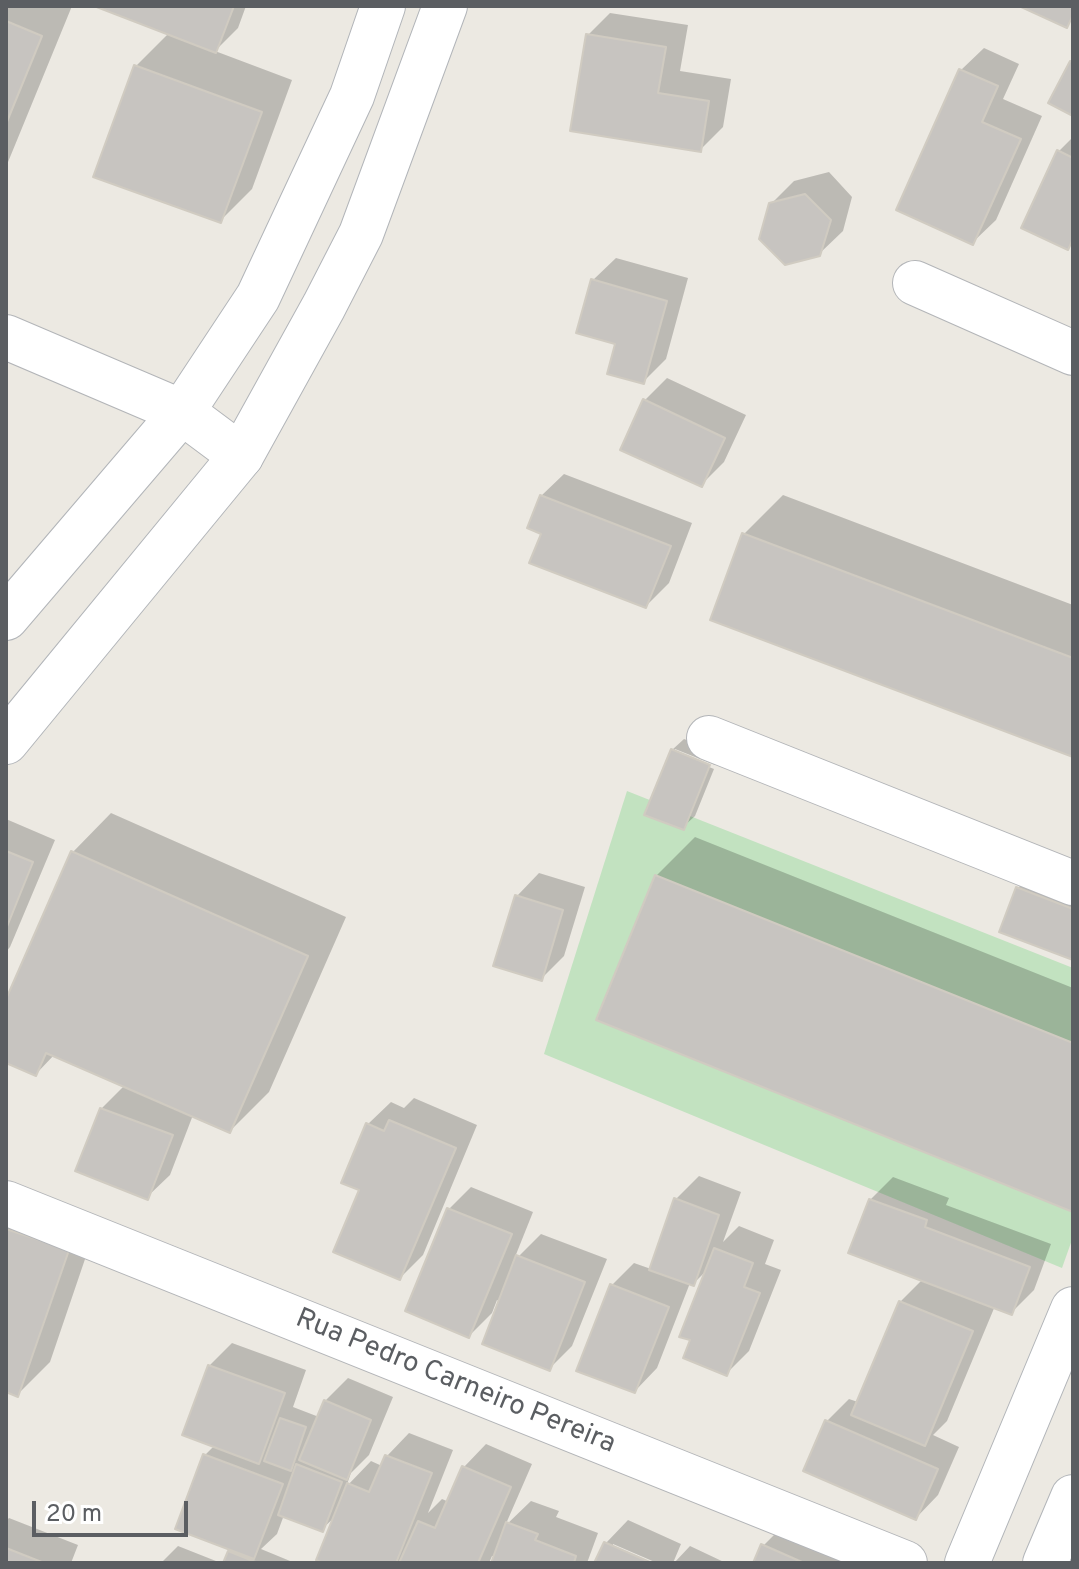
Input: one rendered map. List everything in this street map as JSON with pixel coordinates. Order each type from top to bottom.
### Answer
[{"type":"main road","points":[[6,618],[182,412],[258,297],[352,96],[383,6]]},
{"type":"main road","points":[[6,742],[241,456],[361,234],[445,6]]},
{"type":"main road","points":[[915,283],[1073,353]]},
{"type":"main road","points":[[6,337],[182,412],[241,456]]},
{"type":"main road","points":[[709,738],[1073,883]]},
{"type":"main road","name":"Rua Pedro Carneiro Pereira","points":[[6,1203],[905,1563]]},
{"type":"main road","points":[[967,1563],[1073,1309]]},
{"type":"main road","points":[[1045,1563],[1073,1497]]},
{"type":"green space","points":[[627,791],[1073,968],[1073,1237],[1062,1268],[544,1054]]},
{"type":"building","points":[[94,6],[234,6],[216,53]]},
{"type":"building","points":[[1019,6],[1073,6],[1073,15],[1067,28]]},
{"type":"building","points":[[6,21],[42,36],[6,124]]},
{"type":"building","points":[[586,34],[666,47],[658,93],[709,101],[701,152],[570,131]]},
{"type":"building","points":[[1070,61],[1073,62],[1073,116],[1048,103]]},
{"type":"building","points":[[134,65],[262,112],[221,223],[93,177]]},
{"type":"building","points":[[959,69],[998,86],[982,122],[1021,139],[973,245],[896,210]]},
{"type":"building","points":[[1057,150],[1073,158],[1073,239],[1068,250],[1021,228]]},
{"type":"building","points":[[805,194],[831,220],[820,256],[785,265],[759,239],[769,203]]},
{"type":"building","points":[[591,279],[667,301],[644,384],[607,374],[615,344],[576,333]]},
{"type":"building","points":[[643,399],[725,438],[702,487],[620,450]]},
{"type":"building","points":[[540,495],[671,546],[646,608],[529,563],[541,534],[527,528]]},
{"type":"building","points":[[742,533],[1073,658],[1073,757],[710,620]]},
{"type":"building","points":[[671,749],[710,765],[684,830],[644,815]]},
{"type":"building","points":[[6,851],[33,862],[6,929]]},
{"type":"building","points":[[71,851],[308,956],[230,1133],[46,1053],[36,1076],[6,1063],[6,999]]},
{"type":"building","points":[[655,875],[1073,1043],[1073,1212],[596,1020]]},
{"type":"building","points":[[1016,887],[1073,909],[1073,960],[999,932]]},
{"type":"building","points":[[515,895],[563,910],[542,981],[493,966]]},
{"type":"building","points":[[100,1108],[173,1135],[148,1200],[75,1171]]},
{"type":"building","points":[[389,1120],[456,1148],[400,1280],[333,1252],[359,1190],[341,1183],[366,1123],[384,1131]]},
{"type":"building","points":[[674,1198],[719,1215],[694,1286],[649,1270]]},
{"type":"building","points":[[869,1199],[927,1220],[925,1227],[1030,1267],[1012,1315],[848,1253]]},
{"type":"building","points":[[447,1208],[512,1234],[469,1338],[405,1311]]},
{"type":"building","points":[[6,1229],[69,1250],[18,1397],[6,1392]]},
{"type":"building","points":[[714,1248],[753,1263],[744,1287],[760,1293],[727,1376],[683,1358],[690,1340],[679,1337]]},
{"type":"building","points":[[516,1255],[585,1282],[550,1371],[482,1344]]},
{"type":"building","points":[[610,1284],[669,1307],[635,1393],[576,1371]]},
{"type":"building","points":[[899,1301],[973,1331],[925,1446],[851,1415]]},
{"type":"building","points":[[208,1365],[285,1393],[259,1464],[182,1435]]},
{"type":"building","points":[[324,1400],[371,1420],[347,1480],[299,1460]]},
{"type":"building","points":[[280,1418],[306,1427],[291,1471],[264,1461]]},
{"type":"building","points":[[825,1420],[938,1469],[916,1520],[803,1471]]},
{"type":"building","points":[[203,1454],[283,1484],[254,1559],[175,1529]]},
{"type":"building","points":[[385,1455],[432,1473],[396,1563],[323,1563],[316,1560],[347,1483],[369,1492]]},
{"type":"building","points":[[296,1464],[342,1482],[323,1532],[278,1515]]},
{"type":"building","points":[[462,1466],[511,1487],[478,1563],[399,1563],[418,1521],[435,1528]]},
{"type":"building","points":[[506,1522],[538,1534],[535,1540],[576,1556],[574,1563],[491,1563]]},
{"type":"building","points":[[604,1542],[652,1563],[594,1563]]},
{"type":"building","points":[[761,1544],[804,1563],[753,1563]]},
{"type":"building","points":[[6,1548],[44,1563],[6,1563]]},
{"type":"building","points":[[228,1551],[258,1563],[223,1563]]}]
